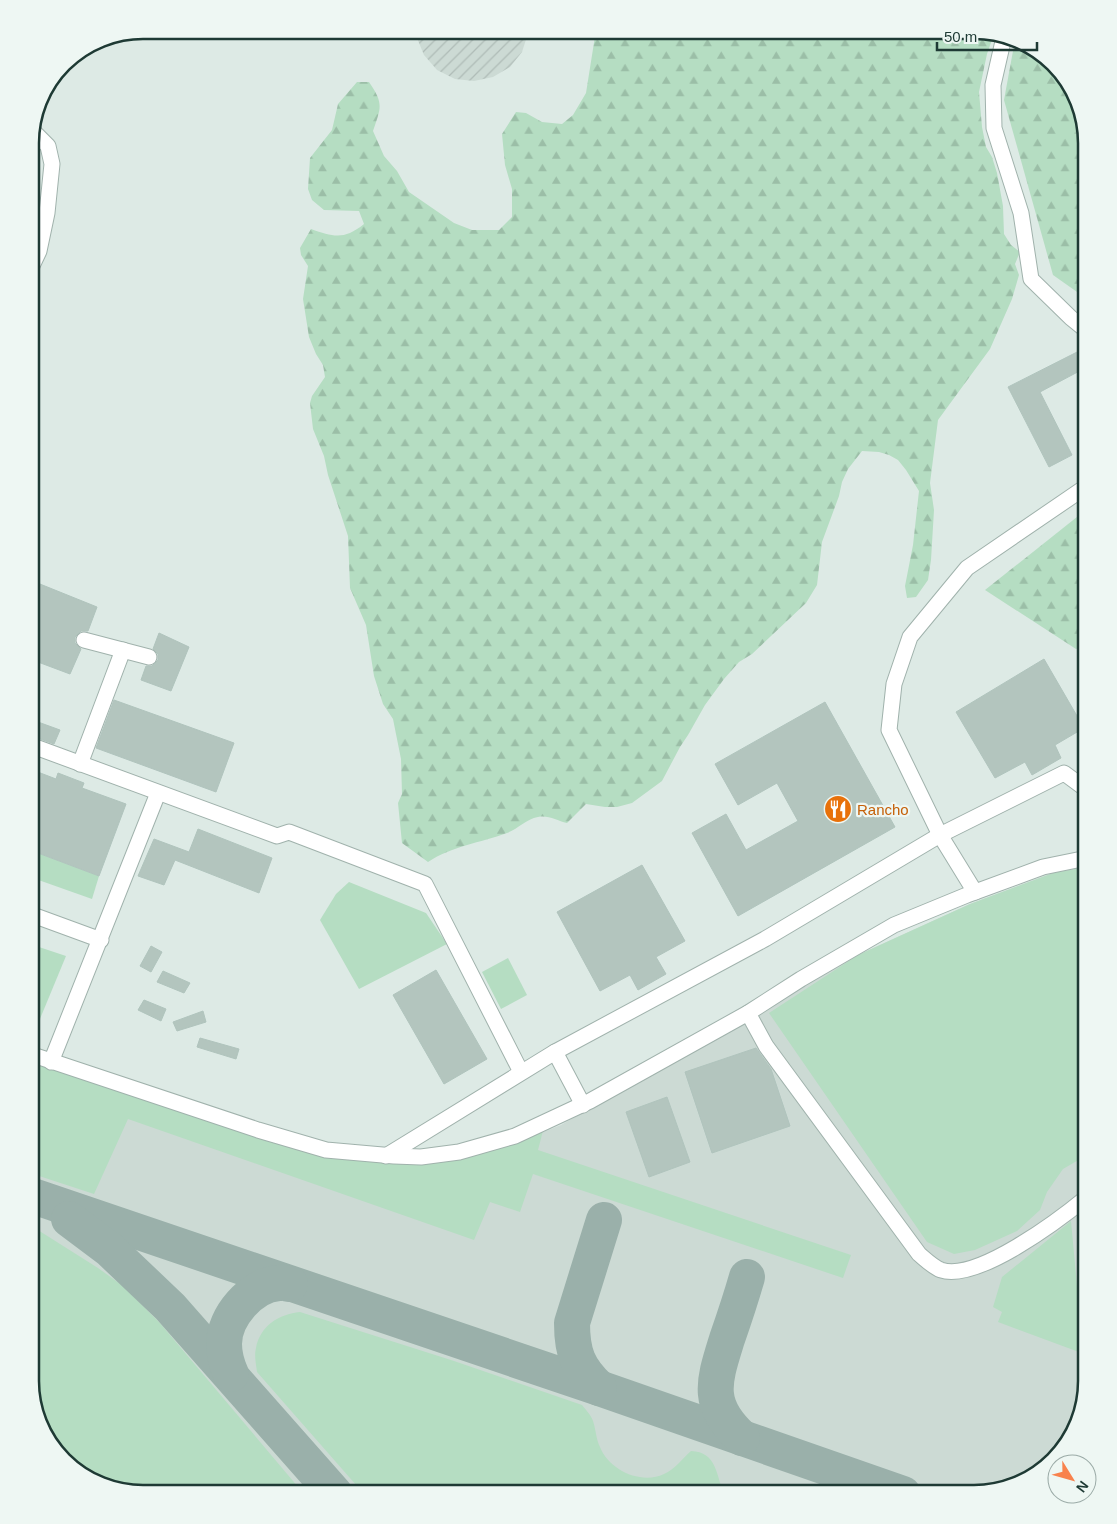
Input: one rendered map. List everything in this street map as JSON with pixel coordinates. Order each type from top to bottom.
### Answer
[{"type":"lane","points":[[1003,43],[993,85],[994,128],[1021,212],[1031,279],[1078,324]]},
{"type":"lane","points":[[39,137],[48,146],[52,164],[39,251]]},
{"type":"lane","points":[[975,892],[940,835],[890,730],[894,684],[910,637],[968,568],[1078,492]]},
{"type":"lane","points":[[84,640],[149,657]]},
{"type":"lane","points":[[80,764],[124,650]]},
{"type":"lane","points":[[39,749],[277,836],[289,832],[425,884],[522,1072]]},
{"type":"lane","points":[[386,1156],[555,1052],[765,939],[940,835],[1064,773],[1078,783]]},
{"type":"lane","points":[[51,1062],[158,793]]},
{"type":"lane","points":[[39,1057],[318,1148],[386,1156],[421,1157],[459,1152],[515,1136],[583,1104],[748,1013],[801,979],[894,925],[1043,867],[1078,860]]},
{"type":"lane","points":[[39,917],[101,940]]},
{"type":"lane","points":[[748,1013],[766,1046],[918,1254],[941,1270],[966,1271],[1011,1252],[1078,1204]]},
{"type":"lane","points":[[555,1052],[583,1104]]},
{"type":"shaded area","points":[[417,39],[526,39],[522,52],[510,67],[493,77],[474,81],[455,79],[437,70],[424,55]]},
{"type":"shaded area","points":[[1078,869],[1078,1381],[1075,1408],[1070,1421],[1057,1445],[1038,1464],[1001,1482],[974,1485],[136,1485],[116,1482],[91,1471],[79,1464],[60,1445],[42,1408],[39,1381],[39,1066],[266,1136],[475,1159],[561,1125],[858,955],[970,904],[1053,873]]},
{"type":"green space","points":[[595,39],[992,41],[979,92],[982,127],[986,147],[992,157],[997,173],[1003,206],[1004,234],[1011,245],[1020,252],[1015,264],[1019,275],[1012,299],[990,349],[938,420],[930,483],[934,510],[931,560],[928,580],[916,597],[907,598],[905,586],[913,545],[919,491],[898,460],[879,452],[862,451],[848,469],[842,482],[839,496],[822,542],[817,585],[806,603],[752,654],[739,662],[724,679],[705,705],[662,781],[632,803],[617,807],[586,804],[567,823],[546,817],[534,818],[507,833],[456,848],[428,862],[402,843],[398,803],[402,794],[401,759],[393,719],[383,704],[374,676],[366,625],[350,588],[348,536],[328,475],[324,456],[313,429],[310,403],[312,396],[325,377],[323,365],[309,337],[303,299],[308,266],[301,255],[300,248],[311,229],[339,236],[351,233],[364,224],[359,211],[324,210],[312,200],[308,189],[310,158],[332,130],[338,104],[357,82],[369,82],[380,106],[373,131],[384,156],[397,171],[409,192],[454,223],[472,230],[499,230],[512,217],[512,189],[505,165],[502,134],[516,112],[526,113],[542,122],[562,124],[573,115],[586,93]]},
{"type":"green space","points":[[1014,47],[1038,60],[1057,79],[1075,116],[1078,143],[1078,293],[1053,275],[1004,100]]},
{"type":"green space","points":[[1078,516],[1078,648],[1076,649],[985,590]]},
{"type":"green space","points":[[39,853],[99,876],[92,899],[39,880]]},
{"type":"green space","points":[[1078,869],[1078,1160],[1063,1169],[1047,1192],[1040,1210],[1017,1231],[975,1250],[954,1254],[927,1242],[769,1013],[858,955],[970,904],[1053,873]]},
{"type":"green space","points":[[349,882],[426,913],[447,944],[359,989],[320,920],[336,894]]},
{"type":"green space","points":[[39,947],[66,956],[39,1021]]},
{"type":"green space","points":[[508,958],[527,995],[501,1009],[482,972]]},
{"type":"green space","points":[[39,1061],[239,1124],[386,1156],[459,1152],[545,1123],[538,1150],[851,1255],[843,1278],[533,1174],[520,1212],[490,1202],[474,1240],[128,1119],[94,1194],[39,1176]]},
{"type":"green space","points":[[1071,1221],[1078,1286],[1078,1352],[998,1322],[1002,1312],[993,1307],[1002,1277]]},
{"type":"green space","points":[[39,1231],[123,1286],[159,1322],[296,1485],[136,1485],[116,1482],[79,1464],[60,1445],[47,1421],[40,1395]]},
{"type":"green space","points":[[300,1312],[454,1361],[582,1405],[592,1419],[604,1455],[618,1469],[627,1473],[646,1478],[655,1477],[672,1469],[691,1451],[700,1452],[711,1460],[721,1485],[356,1485],[257,1372],[255,1351],[262,1333],[266,1327],[278,1318]]},
{"type":"building","points":[[1078,352],[1078,372],[1040,392],[1072,455],[1049,467],[1008,387]]},
{"type":"building","points":[[39,584],[97,607],[88,631],[81,631],[75,637],[75,643],[81,649],[70,674],[39,662]]},
{"type":"building","points":[[159,633],[189,647],[171,691],[141,680],[146,666],[152,666],[158,660],[158,654],[153,649]]},
{"type":"building","points":[[1044,659],[1078,718],[1078,732],[1055,745],[1061,758],[1032,775],[1025,762],[995,778],[956,712]]},
{"type":"building","points":[[114,700],[234,743],[216,792],[96,748]]},
{"type":"building","name":"Rancho","points":[[825,702],[895,827],[738,916],[692,833],[726,814],[746,850],[798,821],[777,783],[738,805],[715,764]]},
{"type":"building","points":[[39,722],[60,730],[54,744],[39,739]]},
{"type":"building","points":[[39,772],[56,779],[58,773],[84,783],[82,788],[126,804],[99,876],[39,853]]},
{"type":"building","points":[[198,829],[272,858],[259,893],[175,860],[164,885],[138,876],[154,839],[189,852]]},
{"type":"building","points":[[642,865],[685,941],[656,957],[666,974],[638,990],[630,975],[600,991],[557,912]]},
{"type":"building","points":[[151,946],[162,952],[151,972],[140,966]]},
{"type":"building","points":[[436,970],[487,1059],[444,1084],[393,995]]},
{"type":"building","points":[[163,971],[190,983],[184,993],[157,982]]},
{"type":"building","points":[[144,1000],[166,1009],[161,1021],[138,1010]]},
{"type":"building","points":[[203,1011],[206,1022],[177,1031],[173,1022]]},
{"type":"building","points":[[200,1038],[239,1049],[236,1059],[197,1047]]},
{"type":"building","points":[[756,1048],[771,1069],[790,1126],[712,1153],[685,1072]]},
{"type":"building","points":[[667,1097],[690,1162],[649,1177],[626,1112]]},
{"type":"taxiway","points":[[39,1198],[599,1388],[877,1485]]},
{"type":"taxiway","points":[[69,1219],[109,1249],[170,1307],[327,1485]]},
{"type":"taxiway","points":[[599,1388],[581,1367],[573,1343],[572,1323],[604,1220]]},
{"type":"taxiway","points":[[742,1438],[730,1426],[722,1414],[716,1392],[716,1380],[747,1277]]},
{"type":"taxiway","points":[[231,1374],[226,1360],[224,1344],[225,1334],[234,1313],[249,1296],[259,1290],[279,1283],[290,1284]]},
{"type":"place","name":"Rancho","points":[[838,809]]}]
